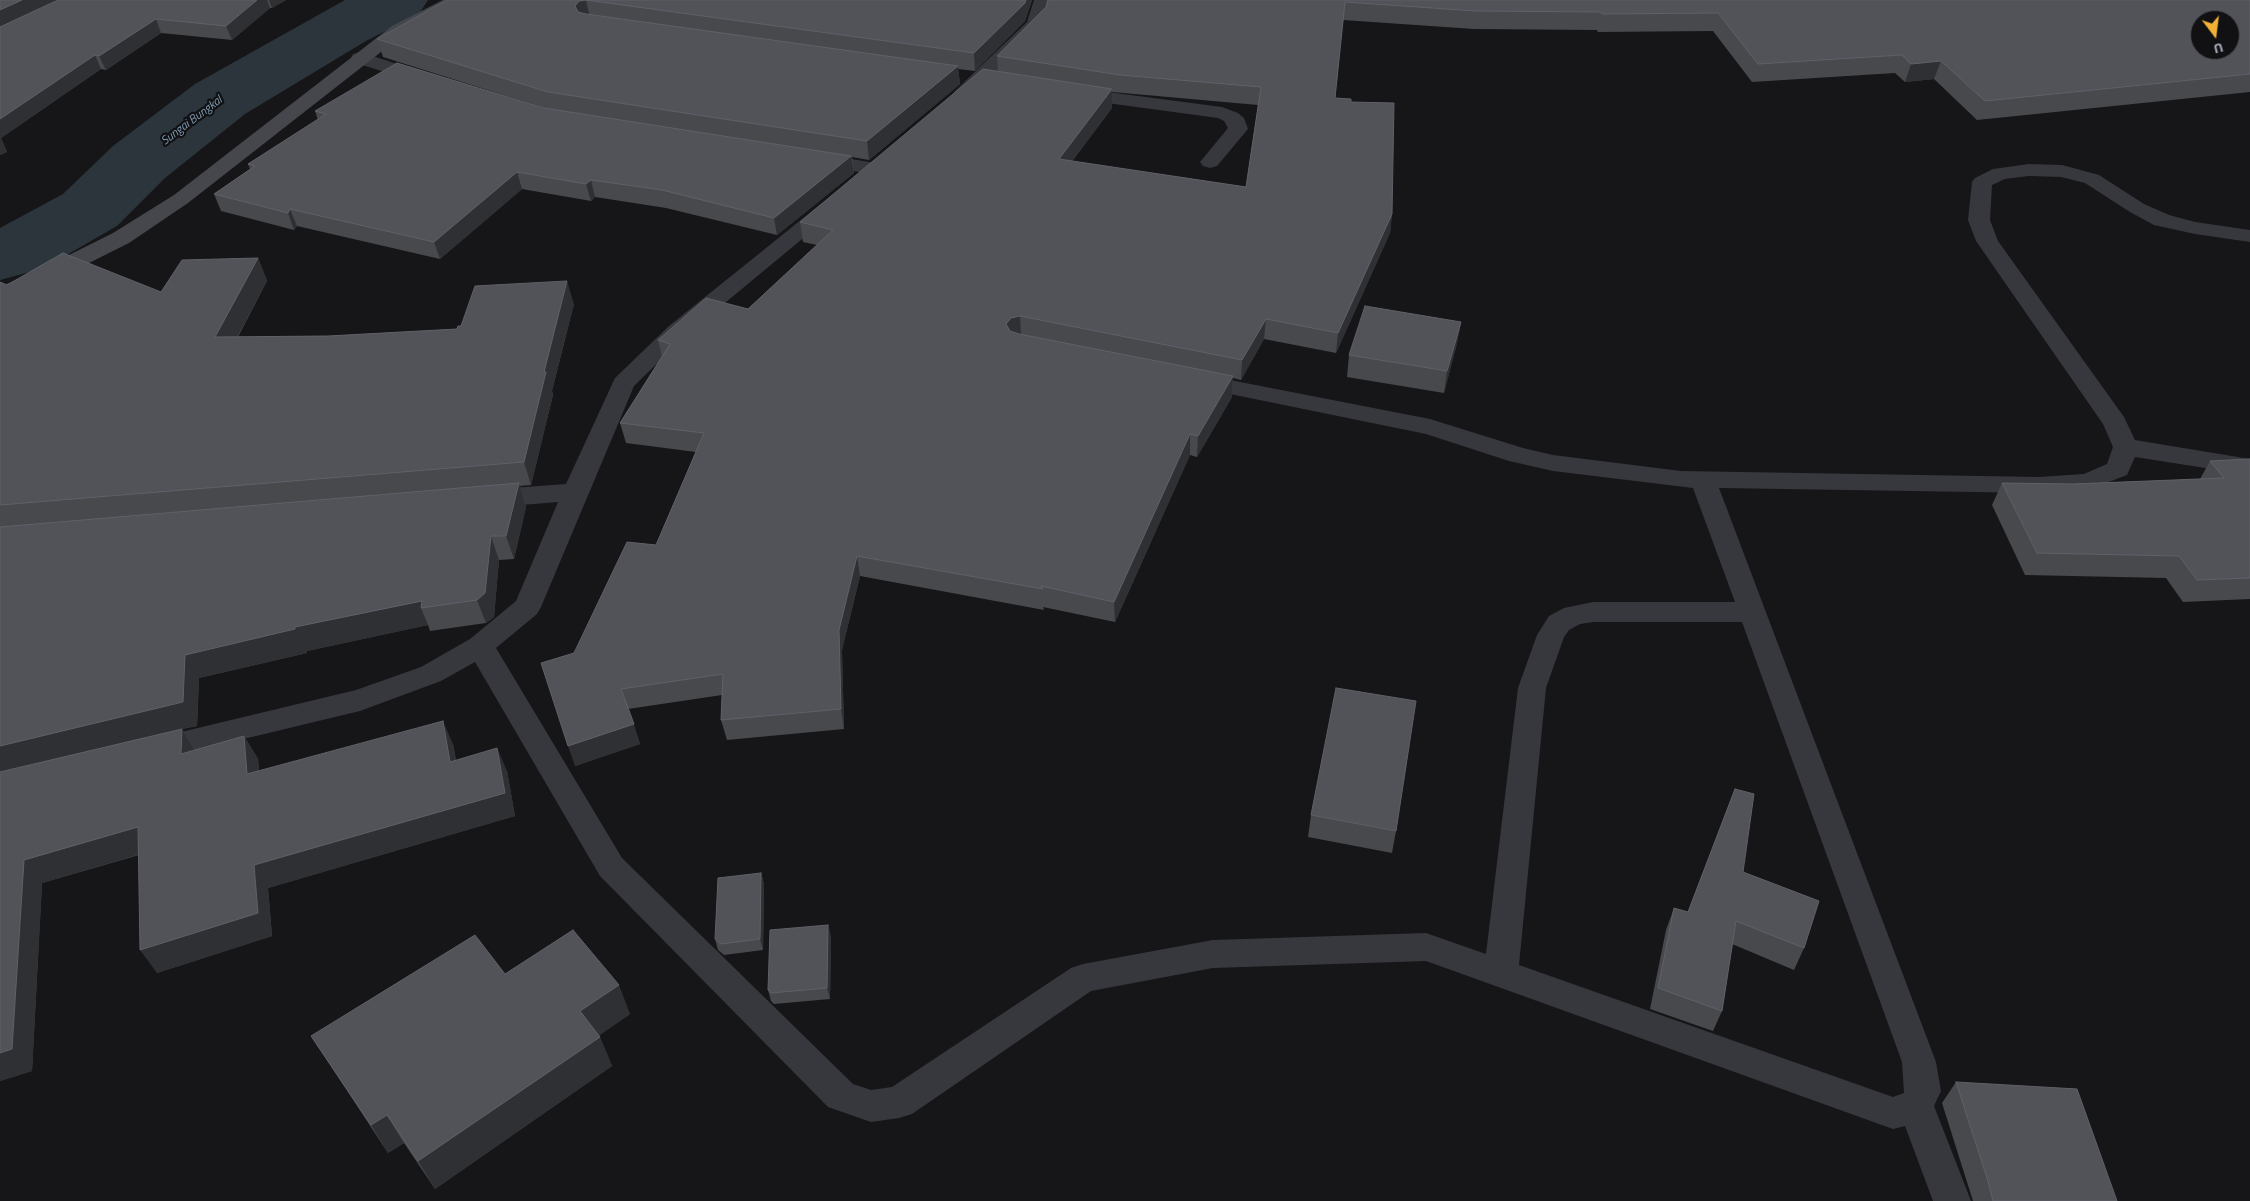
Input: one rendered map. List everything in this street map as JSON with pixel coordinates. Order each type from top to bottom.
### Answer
[{"type":"main road","points":[[0,295],[47,275],[121,238],[181,199],[398,30],[457,0]]},
{"type":"street","points":[[943,111],[981,79],[1036,24],[1043,0]]},
{"type":"street","points":[[360,58],[443,85]]},
{"type":"street","points":[[1061,92],[1222,113],[1231,117],[1237,122],[1238,129],[1210,162]]},
{"type":"street","points":[[126,756],[360,700],[431,674],[480,646],[527,607],[623,383],[677,331],[882,162],[798,156]]},
{"type":"street","points":[[1177,376],[1430,427],[1518,455],[1553,463],[1681,479],[2038,485],[2088,482],[2118,469],[2126,447],[2115,424],[1988,241],[1979,220],[1982,182],[2000,173],[2029,170],[2062,171],[2092,179],[2137,208],[2162,220],[2195,228],[2250,236]]},
{"type":"street","points":[[2126,447],[2250,467]]},
{"type":"street","points":[[1703,479],[1919,1062],[1923,1091],[1916,1106],[1952,1201]]},
{"type":"street","points":[[466,501],[575,492]]},
{"type":"street","points":[[1501,973],[1532,688],[1551,634],[1559,623],[1574,615],[1593,612],[1752,612]]},
{"type":"street","points":[[480,646],[611,867],[841,1096],[871,1106],[899,1102],[1083,978],[1212,954],[1426,947],[1894,1113],[1916,1106]]},
{"type":"building","points":[[0,0],[22,0],[0,10]]},
{"type":"building","points":[[58,0],[257,0],[226,26],[156,19],[99,56],[95,55],[0,119],[0,27]]},
{"type":"building","points":[[447,0],[586,0],[579,1],[575,6],[578,12],[958,66],[867,141],[548,92],[377,39]]},
{"type":"building","points":[[586,0],[1026,0],[974,53]]},
{"type":"building","points":[[1048,0],[2250,0],[2250,74],[1985,101],[1941,61],[1911,64],[1902,55],[1758,64],[1718,13],[1602,14],[1601,12],[1476,11],[1345,2],[1335,98],[1351,99],[1351,102],[1394,103],[1392,214],[1338,333],[1266,319],[1242,360],[1020,316],[1011,318],[1006,324],[1010,331],[1019,334],[1233,376],[1198,436],[1190,434],[1114,602],[1041,586],[1043,589],[857,556],[839,630],[841,709],[721,720],[723,674],[621,689],[634,724],[568,746],[541,663],[574,653],[627,542],[656,545],[704,433],[620,423],[670,344],[658,340],[706,298],[748,309],[833,230],[800,222],[983,69],[1112,89],[1059,159],[1246,187],[1261,87],[1120,75],[997,56],[1046,7]]},
{"type":"building","points":[[397,63],[544,108],[851,156],[774,218],[662,190],[591,180],[586,184],[517,172],[434,242],[290,209],[288,213],[214,194],[255,166],[248,164],[326,114],[315,111]]},
{"type":"building","points":[[63,253],[161,292],[182,260],[258,258],[215,337],[328,336],[457,329],[458,326],[461,326],[475,286],[567,281],[524,462],[0,505],[0,282],[7,285]]},
{"type":"building","points":[[1365,306],[1461,322],[1447,371],[1349,355]]},
{"type":"building","points":[[2250,459],[2250,578],[2197,580],[2179,556],[2037,553],[2002,483],[2073,484],[2224,478],[2210,461]]},
{"type":"building","points":[[519,483],[506,536],[491,536],[485,593],[477,600],[421,608],[422,601],[295,627],[295,629],[185,655],[183,702],[0,746],[0,527]]},
{"type":"building","points":[[1336,688],[1416,701],[1396,831],[1311,815]]},
{"type":"building","points":[[443,721],[450,762],[497,748],[505,793],[254,865],[258,913],[140,950],[138,827],[24,860],[12,1049],[0,1053],[0,772],[182,729],[181,754],[244,736],[247,774]]},
{"type":"building","points":[[1735,789],[1754,794],[1743,872],[1819,901],[1804,948],[1736,921],[1722,1011],[1658,988],[1674,908],[1688,912]]},
{"type":"building","points":[[761,873],[760,939],[721,944],[715,939],[718,878]]},
{"type":"building","points":[[828,925],[827,988],[771,993],[768,990],[770,930]]},
{"type":"building","points":[[573,930],[619,985],[580,1011],[600,1037],[418,1161],[387,1115],[371,1125],[311,1036],[475,935],[505,974]]},
{"type":"building","points":[[1956,1082],[2077,1089],[2117,1201],[1993,1201]]},
{"type":"waterway","name":"Sungai Bungkal","points":[[0,256],[16,251],[90,210],[139,162],[220,99],[343,27],[396,0]]}]
